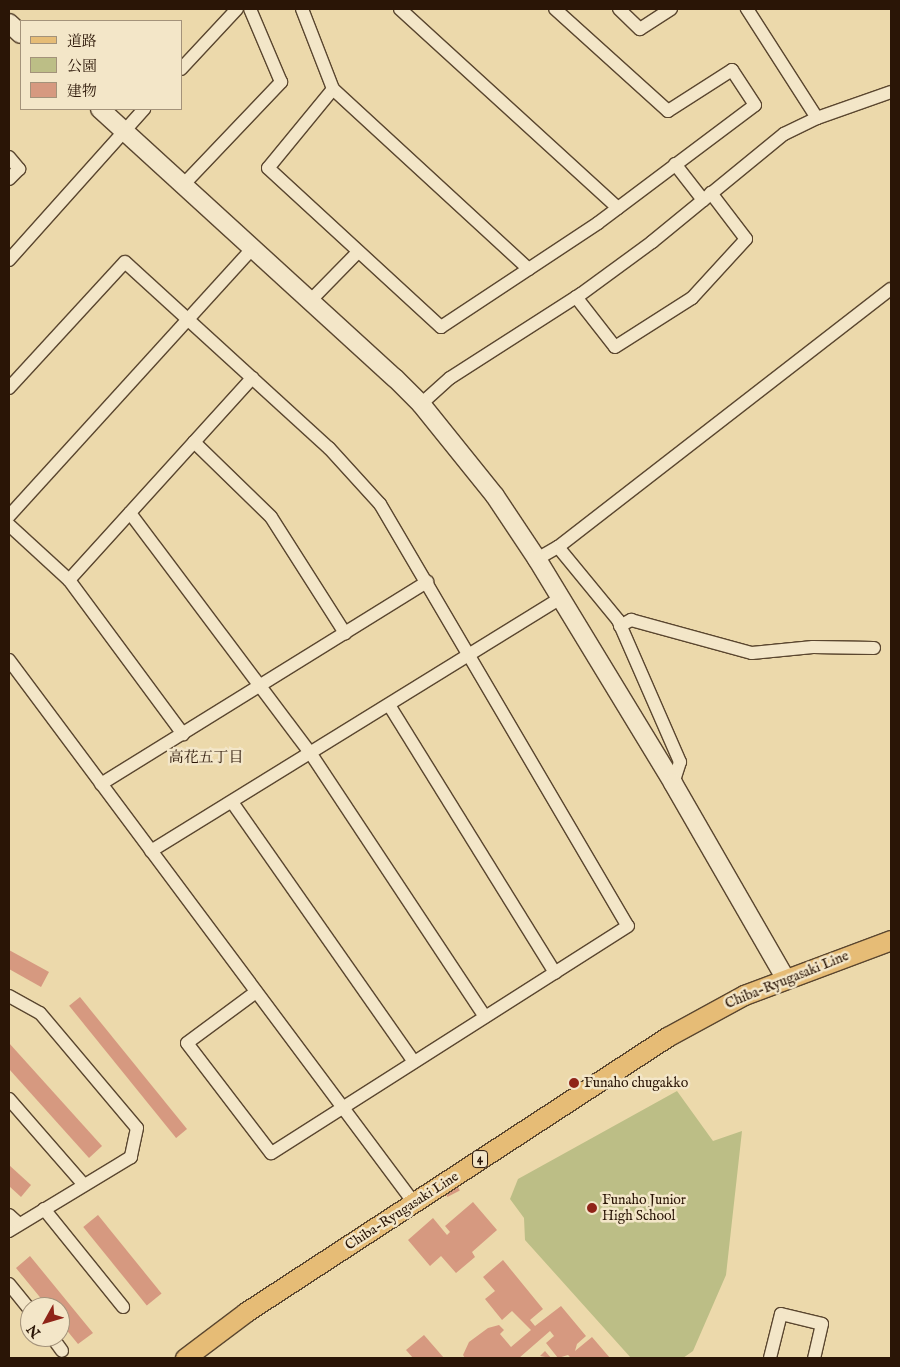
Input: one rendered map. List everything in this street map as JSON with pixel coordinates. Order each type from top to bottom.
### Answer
[{"type":"main road","name":"Chiba-Ryugasaki Line","points":[[186,1358],[246,1312],[667,1037],[732,1000],[785,978],[891,940]]},
{"type":"street","points":[[182,68],[237,9]]},
{"type":"street","points":[[184,184],[281,82],[250,9]]},
{"type":"street","points":[[302,9],[333,89],[529,269]]},
{"type":"street","points":[[400,9],[618,208]]},
{"type":"street","points":[[333,89],[268,168],[441,327],[618,208],[754,105],[732,70],[668,111],[555,9]]},
{"type":"street","points":[[619,9],[640,29],[671,9]]},
{"type":"street","points":[[746,9],[817,118]]},
{"type":"street","points":[[9,23],[20,33]]},
{"type":"street","points":[[421,404],[450,378],[576,297],[652,242],[784,134],[817,118],[891,92]]},
{"type":"street","points":[[101,110],[254,247],[421,404],[495,496],[537,559],[673,783],[785,978]]},
{"type":"street","points":[[9,260],[143,110]]},
{"type":"street","points":[[9,157],[18,169],[9,179]]},
{"type":"street","points":[[576,297],[615,347],[692,298],[746,239],[675,164]]},
{"type":"street","points":[[9,516],[254,247]]},
{"type":"street","points":[[311,300],[358,252]]},
{"type":"street","points":[[9,388],[125,262],[365,485],[471,655],[628,926],[271,1153],[187,1043],[256,992]]},
{"type":"street","points":[[537,559],[558,547],[891,289]]},
{"type":"street","points":[[69,580],[252,378]]},
{"type":"street","points":[[194,442],[271,517],[345,633]]},
{"type":"street","points":[[130,513],[310,754],[485,1017]]},
{"type":"street","points":[[9,525],[69,580],[182,734]]},
{"type":"street","points":[[558,547],[590,583],[620,626],[680,762],[673,783]]},
{"type":"street","points":[[101,784],[427,582]]},
{"type":"street","points":[[151,851],[561,598]]},
{"type":"street","points":[[620,626],[631,620],[752,653],[813,647],[874,648]]},
{"type":"street","points":[[9,660],[414,1203]]},
{"type":"street","points":[[389,705],[555,973]]},
{"type":"street","points":[[232,802],[414,1062]]},
{"type":"street","points":[[9,996],[40,1013],[137,1128],[131,1157],[14,1228],[9,1215]]},
{"type":"street","points":[[9,1099],[84,1185]]},
{"type":"street","points":[[44,1209],[123,1307]]},
{"type":"street","points":[[9,1284],[20,1298]]},
{"type":"street","points":[[770,1358],[781,1314],[822,1324],[814,1358]]},
{"type":"street","points":[[59,1347],[62,1351]]},
{"type":"green space","points":[[677,1091],[713,1141],[742,1131],[726,1275],[693,1351],[683,1358],[631,1358],[525,1240],[524,1218],[510,1199],[518,1179]]},
{"type":"building","points":[[9,950],[49,972],[41,987],[9,969]]},
{"type":"building","points":[[80,997],[187,1129],[176,1138],[69,1006]]},
{"type":"building","points":[[9,1043],[102,1146],[89,1158],[9,1069]]},
{"type":"building","points":[[9,1165],[31,1185],[21,1197],[9,1186]]},
{"type":"building","points":[[458,1187],[460,1191],[447,1197],[446,1193]]},
{"type":"building","points":[[473,1202],[497,1230],[472,1252],[475,1257],[456,1273],[441,1256],[430,1266],[408,1240],[433,1218],[447,1235],[450,1232],[445,1226]]},
{"type":"building","points":[[98,1215],[162,1293],[147,1305],[83,1227]]},
{"type":"building","points":[[30,1256],[64,1297],[40,1297],[16,1268]]},
{"type":"building","points":[[503,1260],[543,1309],[530,1320],[535,1326],[561,1306],[586,1336],[577,1344],[575,1351],[592,1337],[610,1358],[571,1358],[568,1355],[558,1358],[546,1343],[554,1336],[550,1331],[519,1358],[465,1358],[463,1355],[469,1342],[488,1328],[499,1325],[504,1330],[500,1334],[511,1347],[531,1330],[512,1311],[502,1320],[485,1299],[495,1291],[483,1277]]},
{"type":"building","points":[[70,1305],[93,1333],[78,1344],[70,1334]]},
{"type":"building","points":[[424,1335],[444,1358],[413,1358],[406,1350]]},
{"type":"building","points":[[545,1351],[551,1358],[540,1356]]},
{"type":"place","name":"Funaho chugakko","points":[[574,1083]]},
{"type":"place","name":"Funaho Junior High School","points":[[592,1208]]},
{"type":"district","name":"高花五丁目","points":[[206,758]]}]
